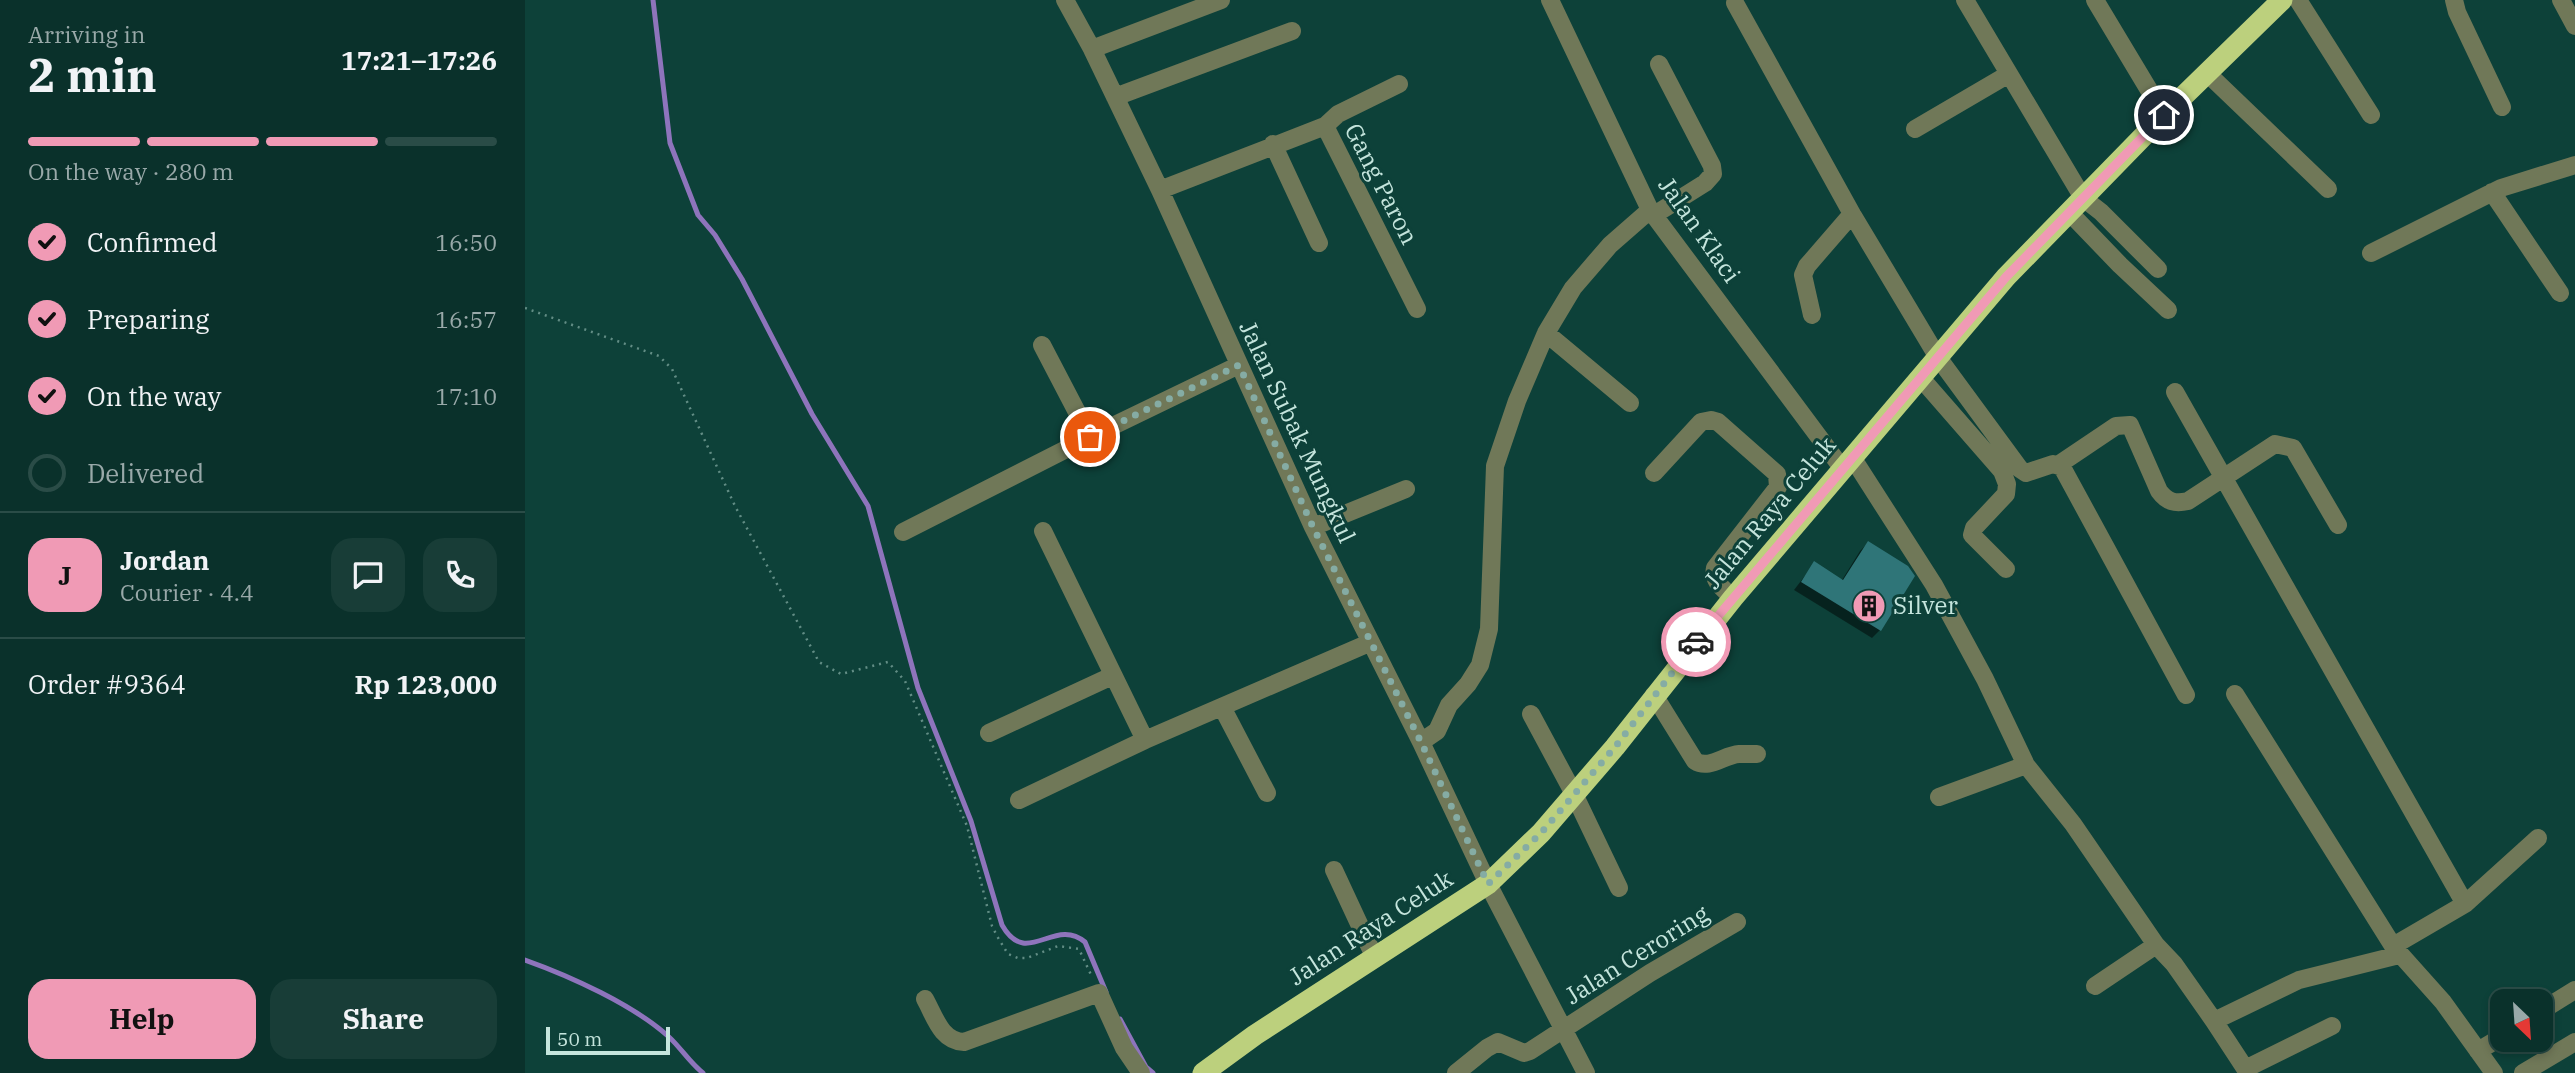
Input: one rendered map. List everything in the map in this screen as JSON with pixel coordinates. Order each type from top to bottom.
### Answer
[{"type":"highway","name":"Jalan Raya Celuk","points":[[1203,1073],[1374,956],[1488,884],[1541,833],[1615,747],[1733,598],[1847,463],[1925,384],[1937,356],[2006,277],[2164,115],[2282,0]]},
{"type":"street","name":"Jalan Subak Mungkul","points":[[1065,0],[1092,49],[1160,190],[1313,527],[1369,643],[1421,742],[1488,884],[1586,1073]]},
{"type":"street","points":[[1092,49],[1221,0]]},
{"type":"street","name":"Jalan Klaci","points":[[1550,0],[1652,212],[1847,463],[1934,585],[1985,679],[2026,765],[2073,824],[2156,945],[2174,964],[2248,1071]]},
{"type":"street","points":[[1965,0],[2009,74],[2076,205],[2120,265],[2168,310]]},
{"type":"street","points":[[2095,0],[2164,115]]},
{"type":"street","points":[[2298,0],[2371,115]]},
{"type":"street","points":[[2453,0],[2503,107]]},
{"type":"street","points":[[2561,0],[2575,26]]},
{"type":"street","points":[[1735,3],[1852,214],[1937,356],[2020,469],[2030,472],[2058,465],[2116,426],[2126,424],[2134,430],[2165,498],[2172,503],[2188,501],[2275,444],[2287,445],[2293,448],[2338,525]]},
{"type":"street","points":[[1115,97],[1292,31]]},
{"type":"street","points":[[1421,742],[1437,731],[1449,705],[1468,684],[1480,665],[1489,629],[1496,466],[1517,401],[1546,333],[1573,288],[1610,245],[1652,212],[1705,183],[1713,174],[1713,166],[1658,64]]},
{"type":"street","points":[[1915,129],[2009,74]]},
{"type":"street","points":[[2207,74],[2328,189]]},
{"type":"street","points":[[1325,125],[1338,114],[1399,83]]},
{"type":"street","name":"Gang Paron","points":[[1160,190],[1325,125],[1417,309]]},
{"type":"street","points":[[1273,144],[1319,243]]},
{"type":"street","points":[[2371,253],[2492,192],[2575,165]]},
{"type":"street","points":[[2492,192],[2560,293]]},
{"type":"street","points":[[2076,205],[2101,212],[2158,269]]},
{"type":"street","points":[[1812,315],[1803,275],[1807,266],[1852,214]]},
{"type":"street","points":[[1546,333],[1630,403]]},
{"type":"street","points":[[1042,345],[1090,437]]},
{"type":"street","points":[[903,533],[1090,437],[1239,365]]},
{"type":"street","points":[[1925,384],[2005,479],[2006,494],[1974,528],[1972,535],[2006,569]]},
{"type":"street","points":[[2175,392],[2465,904]]},
{"type":"street","points":[[1654,472],[1701,422],[1711,420],[1718,422],[1777,474],[1778,487],[1715,568],[1714,577],[1733,598]]},
{"type":"street","points":[[2058,465],[2062,467],[2186,695]]},
{"type":"street","points":[[1313,527],[1406,489]]},
{"type":"street","points":[[1043,531],[1112,676],[1146,740]]},
{"type":"street","points":[[1019,800],[1146,740],[1369,643]]},
{"type":"street","points":[[989,733],[1112,676]]},
{"type":"street","points":[[2235,694],[2396,951],[2424,978],[2494,1073]]},
{"type":"street","points":[[1654,695],[1699,764],[1738,754],[1757,754]]},
{"type":"street","points":[[1222,707],[1267,793]]},
{"type":"street","points":[[1531,714],[1574,794],[1619,888]]},
{"type":"street","points":[[1939,797],[2026,765]]},
{"type":"street","points":[[2214,1021],[2299,980],[2396,951],[2465,904],[2538,838]]},
{"type":"street","points":[[1334,870],[1374,956]]},
{"type":"street","name":"Jalan Ceroring","points":[[1456,1073],[1498,1042],[1524,1053],[1650,973],[1737,922]]},
{"type":"street","points":[[2095,986],[2156,945]]},
{"type":"street","points":[[2553,1004],[2575,990]]},
{"type":"street","points":[[925,999],[944,1033],[951,1040],[964,1042],[1099,993],[1124,1048],[1141,1073]]},
{"type":"street","points":[[2248,1071],[2332,1026]]},
{"type":"street","points":[[2523,1073],[2575,1042]]},
{"type":"street","points":[[2477,1051],[2490,1044]]},
{"type":"path","points":[[525,308],[659,356],[672,369],[735,506],[819,662],[841,674],[888,662],[905,681],[967,826],[992,926],[1008,954],[1027,958],[1058,946],[1079,949],[1099,993]]},
{"type":"building","name":"Silver","points":[[1868,541],[1908,566],[1915,576],[1881,631],[1801,582],[1814,561],[1843,580]]},
{"type":"waterway","points":[[653,0],[670,143],[698,215],[715,235],[742,279],[812,414],[868,506],[918,688],[971,821],[1002,925],[1011,937],[1021,943],[1062,935],[1074,936],[1085,942],[1106,992]]},
{"type":"waterway","points":[[525,960],[581,983],[638,1014],[669,1037],[703,1073]]},
{"type":"waterway","points":[[1120,1019],[1146,1067],[1153,1073]]},
{"type":"way so far","points":[[1090,437],[1239,365],[1313,527],[1421,742],[1488,884],[1541,833],[1615,747],[1696,642]]},
{"type":"place","name":"Silver","points":[[1869,606]]},
{"type":"route","points":[[1696,642],[2006,277],[2164,115]]}]
